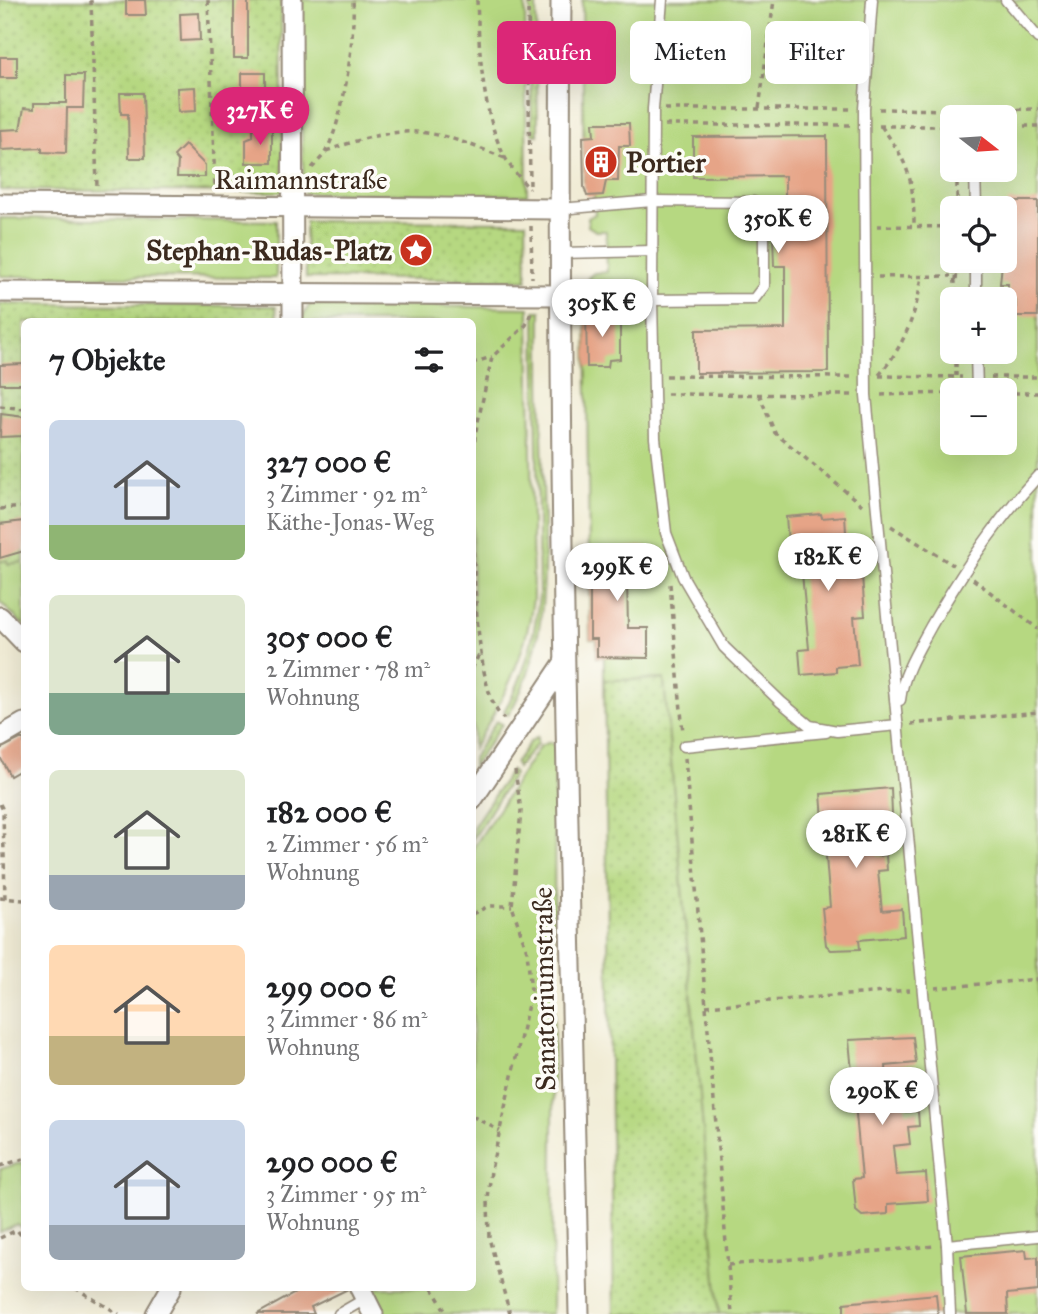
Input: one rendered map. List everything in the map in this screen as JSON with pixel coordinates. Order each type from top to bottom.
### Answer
[{"type":"street","points":[[292,0],[293,318]]},
{"type":"street","name":"Sanatoriumstraße","points":[[561,0],[559,209],[565,663],[579,1314]]},
{"type":"street","name":"Raimannstraße","points":[[0,204],[215,207],[293,198],[530,199],[559,209]]},
{"type":"street","points":[[0,292],[562,295]]},
{"type":"street","points":[[0,617],[21,639]]},
{"type":"street","points":[[476,794],[565,663]]},
{"type":"street","points":[[0,737],[21,725]]},
{"type":"street","points":[[156,1314],[169,1291]]},
{"type":"lane","points":[[662,0],[653,109],[652,300],[654,393],[666,533],[683,577],[724,647],[810,726],[837,731]]},
{"type":"lane","points":[[872,0],[864,109],[866,395],[947,1245],[950,1314]]},
{"type":"lane","points":[[1006,0],[1038,38]]},
{"type":"lane","points":[[559,209],[652,201],[754,202],[764,215],[764,286],[754,299],[652,300],[562,295]]},
{"type":"lane","points":[[560,253],[653,251]]},
{"type":"lane","points":[[976,364],[976,377]]},
{"type":"lane","points":[[898,725],[902,685],[950,593],[970,560],[1038,476]]},
{"type":"lane","points":[[684,746],[898,725]]},
{"type":"lane","points":[[947,1245],[1038,1236]]},
{"type":"lane","points":[[339,1314],[366,1300]]},
{"type":"path","points":[[91,0],[98,205]]},
{"type":"path","points":[[208,0],[215,207]]},
{"type":"path","points":[[293,198],[326,151],[350,52],[353,0]]},
{"type":"path","points":[[477,0],[482,77],[505,159],[530,199]]},
{"type":"path","points":[[476,362],[492,357],[526,325],[532,312],[528,0]]},
{"type":"path","points":[[759,108],[775,0]]},
{"type":"path","points":[[653,109],[940,112]]},
{"type":"path","points":[[1017,110],[1038,109]]},
{"type":"path","points":[[653,125],[940,126]]},
{"type":"path","points":[[881,126],[899,150],[910,172],[914,226]]},
{"type":"path","points":[[1017,126],[1038,126]]},
{"type":"path","points":[[326,151],[383,132],[415,131],[446,136],[505,159]]},
{"type":"path","points":[[865,225],[940,227]]},
{"type":"path","points":[[951,273],[956,282]]},
{"type":"path","points":[[956,287],[957,273]]},
{"type":"path","points":[[922,276],[912,321],[900,348],[878,376],[1038,377]]},
{"type":"path","points":[[865,278],[951,276]]},
{"type":"path","points":[[476,430],[492,357]]},
{"type":"path","points":[[956,364],[956,376]]},
{"type":"path","points":[[653,376],[866,377]]},
{"type":"path","points":[[654,393],[940,393]]},
{"type":"path","points":[[1017,393],[1038,393]]},
{"type":"path","points":[[0,406],[21,409]]},
{"type":"path","points":[[0,509],[21,507]]},
{"type":"path","points":[[669,573],[732,1314]]},
{"type":"path","points":[[476,594],[480,652],[495,712],[520,729]]},
{"type":"path","points":[[476,660],[480,652]]},
{"type":"path","points":[[898,725],[1038,712]]},
{"type":"path","points":[[500,758],[518,774],[521,811],[512,906],[527,951],[531,991],[491,1170],[489,1238],[510,1314]]},
{"type":"path","points":[[0,804],[3,810],[2,899],[21,900]]},
{"type":"path","points":[[476,912],[489,906],[512,906]]},
{"type":"path","points":[[706,1006],[1038,979]]},
{"type":"path","points":[[476,1118],[500,1131]]},
{"type":"path","points":[[0,1166],[21,1160]]},
{"type":"path","points":[[0,1238],[17,1230],[21,1235]]},
{"type":"path","points":[[728,1265],[947,1245]]},
{"type":"path","points":[[80,1291],[119,1314]]},
{"type":"path","points":[[434,1291],[447,1314]]},
{"type":"green space","points":[[0,0],[281,0],[283,192],[0,190]]},
{"type":"green space","points":[[297,0],[525,0],[525,21],[497,21],[497,84],[526,84],[527,195],[304,193]]},
{"type":"green space","points":[[530,0],[536,0],[536,21],[530,21]]},
{"type":"green space","points":[[582,0],[1038,0],[1038,1314],[719,1314],[664,679],[604,680],[604,657],[597,657],[597,639],[590,639],[586,315],[595,307],[595,290],[589,286],[588,278],[594,273],[607,272],[606,231],[596,231],[588,226],[588,218],[595,214],[594,196],[584,187],[583,84],[616,84],[616,21],[582,21]]},
{"type":"green space","points":[[531,84],[537,84],[538,135],[532,134]]},
{"type":"green space","points":[[0,218],[276,221],[276,278],[0,276]]},
{"type":"green space","name":"Stephan-Rudas-Platz","points":[[305,221],[526,222],[527,280],[306,278]]},
{"type":"green space","points":[[0,304],[276,307],[277,318],[21,318],[21,562],[0,562]]},
{"type":"green space","points":[[310,304],[529,308],[533,599],[525,640],[512,677],[476,744],[476,318],[302,318]]},
{"type":"green space","points":[[535,311],[541,311],[544,542],[542,602],[532,660],[508,715],[504,711],[528,656],[539,596]]},
{"type":"green space","points":[[7,560],[8,564],[21,562],[21,623],[0,602],[0,562]]},
{"type":"green space","points":[[664,679],[719,1314],[614,1314],[604,680]]},
{"type":"green space","points":[[496,721],[502,724],[476,763],[476,753]]},
{"type":"green space","points":[[537,737],[537,744],[517,768],[515,763],[530,742]]},
{"type":"green space","points":[[550,742],[555,746],[552,1314],[382,1314],[370,1291],[476,1291],[476,843],[540,746]]},
{"type":"green space","points":[[511,770],[514,774],[476,834],[476,822]]},
{"type":"green space","points":[[21,1163],[21,1228],[17,1224],[0,1232],[0,1169]]},
{"type":"building","points":[[126,0],[145,0],[146,15],[126,15]]},
{"type":"building","points":[[234,0],[248,0],[248,58],[234,58]]},
{"type":"building","points":[[199,13],[200,40],[181,41],[180,14]]},
{"type":"building","points":[[0,57],[17,57],[17,78],[0,78]]},
{"type":"building","points":[[242,73],[265,73],[265,93],[242,93]]},
{"type":"building","points":[[66,75],[84,75],[83,108],[67,108],[66,153],[42,152],[42,148],[1,150],[0,130],[20,129],[24,108],[34,109],[34,103],[66,103]]},
{"type":"building","points":[[195,87],[196,111],[178,112],[177,88]]},
{"type":"building","points":[[120,93],[143,93],[145,158],[129,158],[128,114],[121,114]]},
{"type":"building","name":"Portier","points":[[593,123],[629,123],[630,146],[619,146],[618,181],[606,181],[603,195],[587,196],[584,187],[583,137],[594,136]]},
{"type":"building","points":[[253,128],[272,129],[272,163],[246,163],[246,140],[253,137]]},
{"type":"building","points":[[827,136],[828,372],[696,373],[696,330],[785,329],[785,266],[774,266],[773,237],[785,236],[785,176],[693,177],[693,137]]},
{"type":"building","points":[[185,145],[205,165],[205,177],[177,177],[178,161],[174,156]]},
{"type":"building","points":[[1017,201],[1038,201],[1038,316],[1017,316],[1017,287],[1000,284],[1001,273],[1017,273]]},
{"type":"building","points":[[591,307],[605,308],[608,322],[620,323],[620,359],[609,360],[608,367],[587,367],[586,312]]},
{"type":"building","points":[[21,364],[21,384],[0,384],[0,365]]},
{"type":"building","points":[[1,414],[21,417],[21,436],[0,437]]},
{"type":"building","points":[[821,514],[822,518],[845,516],[848,564],[861,562],[865,616],[854,617],[858,665],[836,667],[836,672],[801,675],[799,650],[809,649],[799,541],[788,541],[786,517]]},
{"type":"building","points":[[21,521],[21,552],[0,558],[0,524]]},
{"type":"building","points":[[647,546],[647,578],[627,578],[628,628],[648,628],[648,658],[597,657],[597,639],[590,639],[590,568],[596,568],[596,550]]},
{"type":"building","points":[[21,739],[21,770],[10,776],[0,757],[0,749]]},
{"type":"building","points":[[891,788],[892,814],[872,816],[878,856],[886,855],[887,870],[878,871],[882,911],[902,909],[904,936],[859,940],[860,949],[831,950],[826,945],[822,908],[830,907],[821,794]]},
{"type":"building","points":[[913,1037],[916,1063],[886,1066],[888,1097],[905,1095],[906,1112],[918,1111],[919,1126],[908,1127],[910,1144],[893,1146],[896,1175],[926,1173],[928,1201],[888,1204],[888,1214],[862,1216],[856,1211],[853,1179],[862,1178],[849,1040]]},
{"type":"building","points":[[1026,1250],[1027,1258],[1038,1257],[1038,1291],[1007,1294],[1008,1314],[967,1314],[961,1256]]},
{"type":"building","points":[[299,1291],[344,1291],[311,1307],[314,1314],[257,1314]]},
{"type":"building","points":[[936,1294],[938,1314],[844,1314],[844,1303]]},
{"type":"place","name":"Portier","points":[[601,162]]},
{"type":"place","name":"Stephan-Rudas-Platz","points":[[416,250]]}]
